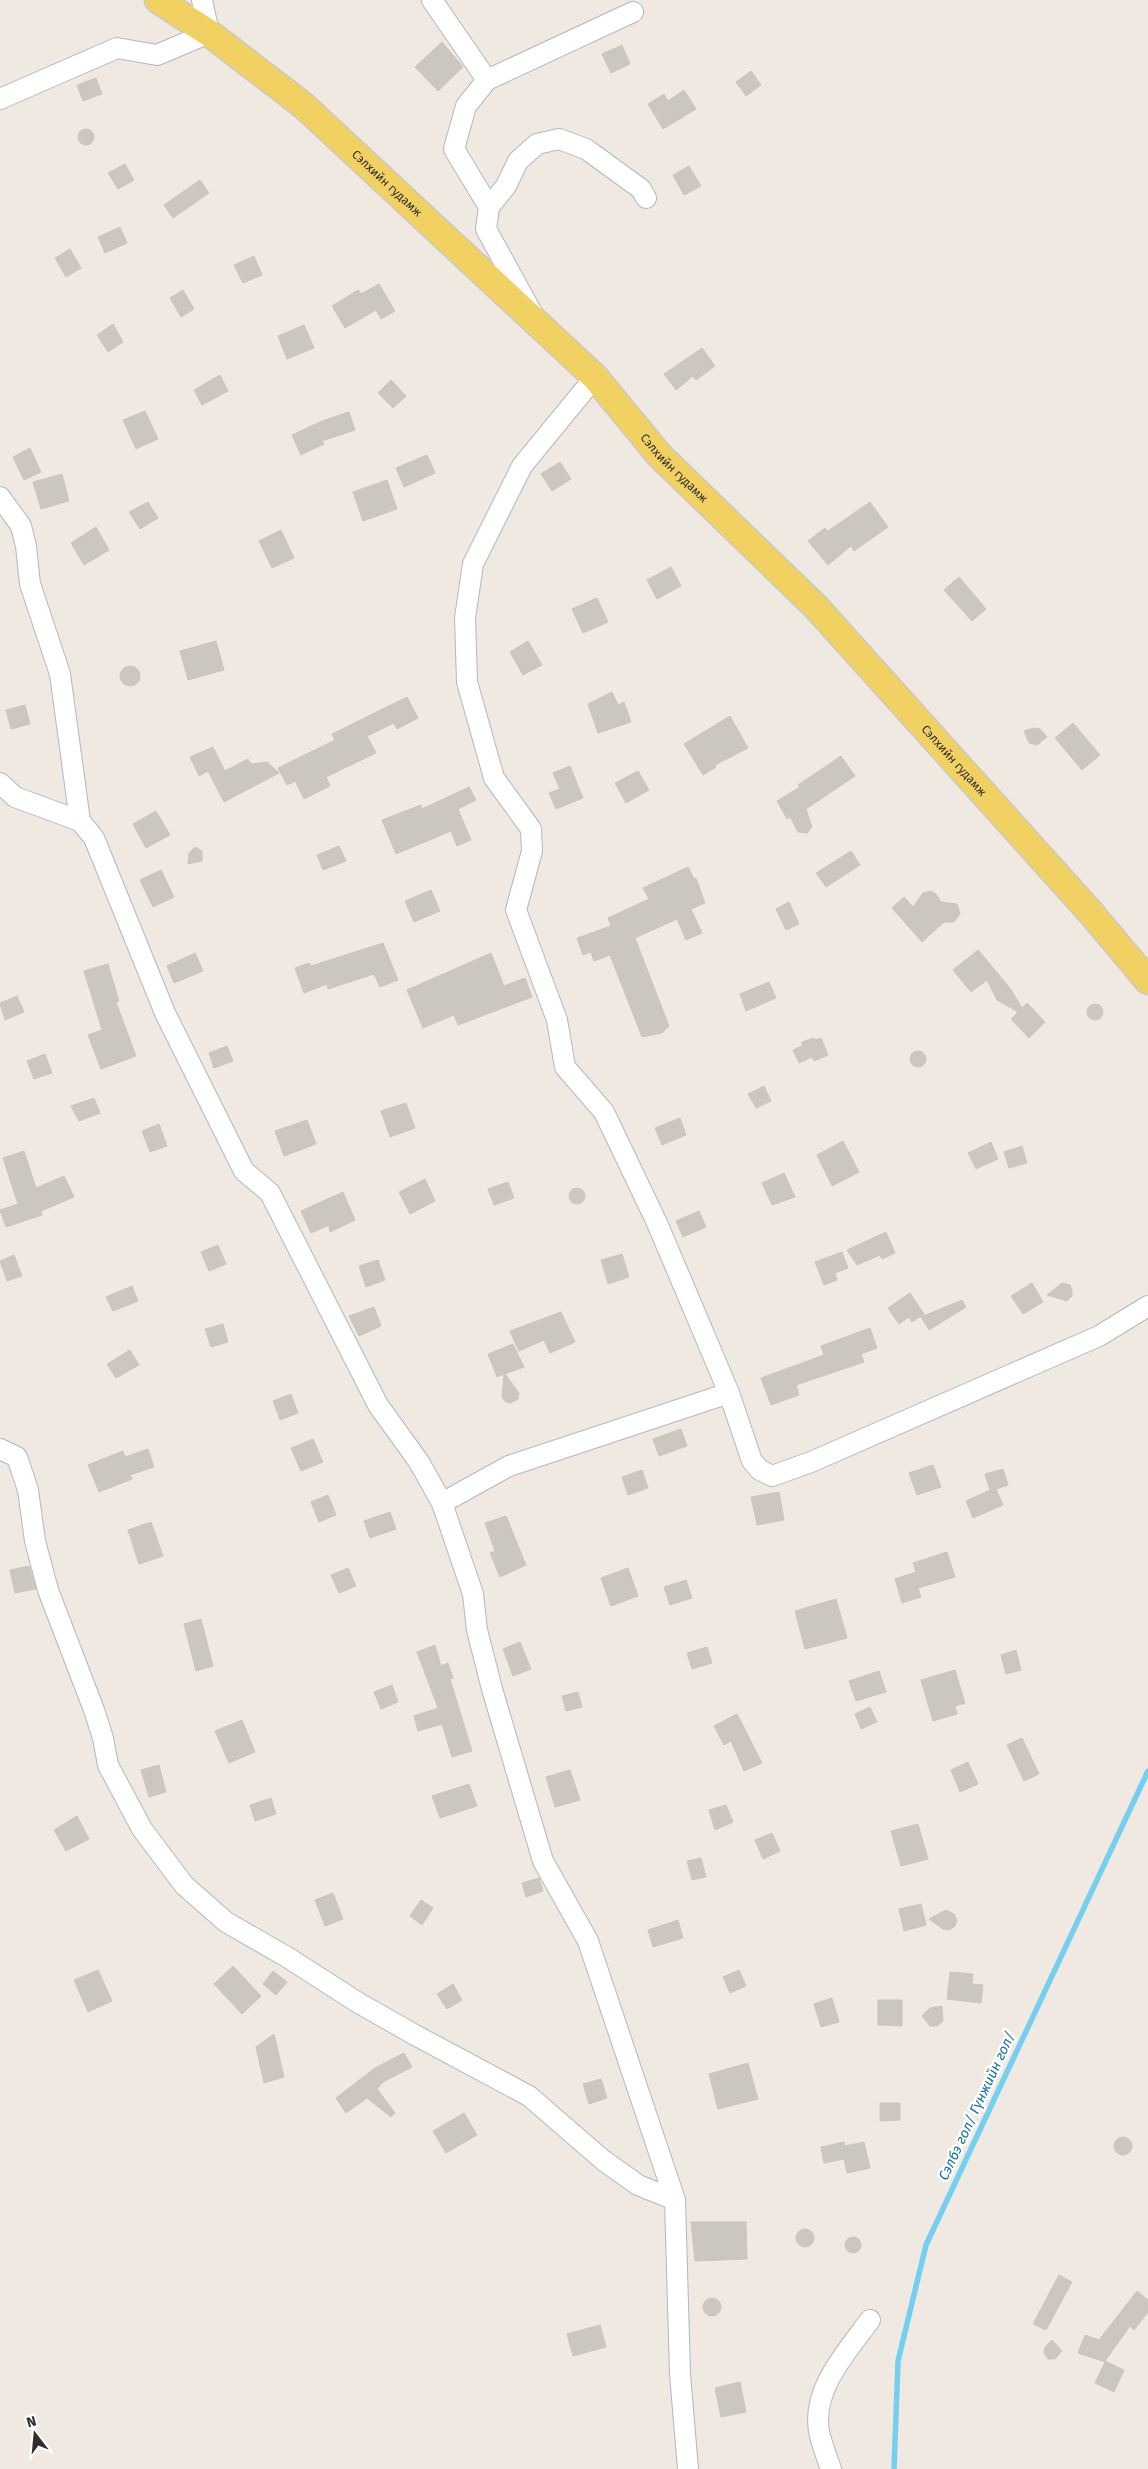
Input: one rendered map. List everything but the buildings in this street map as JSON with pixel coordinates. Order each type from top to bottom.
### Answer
[{"type":"main road","name":"Сэлхийн гудамж","points":[[158,0],[209,33],[304,106],[535,319],[595,377],[660,456],[816,607],[1085,906],[1148,981]]},
{"type":"street","points":[[0,99],[117,48],[157,55],[209,33],[202,0]]},
{"type":"street","points":[[432,0],[487,80]]},
{"type":"street","points":[[489,207],[454,149],[466,106],[487,80],[633,12]]},
{"type":"street","points":[[535,319],[486,229],[489,207],[506,186],[518,161],[537,144],[558,140],[586,149],[641,190],[646,198]]},
{"type":"street","points":[[595,377],[522,466],[473,564],[465,618],[467,682],[494,778],[531,829],[532,851],[516,910],[557,1020],[565,1067],[604,1112],[657,1224],[730,1393],[752,1461],[760,1470],[772,1476],[812,1462],[1099,1336],[1148,1306]]},
{"type":"street","points":[[0,497],[21,526],[26,546],[30,584],[60,674],[80,821]]},
{"type":"street","points":[[0,783],[15,797],[80,821],[94,838],[165,1014],[244,1171],[270,1193],[378,1404],[419,1462],[442,1503],[473,1594],[477,1630],[492,1690],[542,1861],[588,1941],[676,2200],[680,2374],[688,2469]]},
{"type":"street","points":[[442,1503],[509,1466],[730,1393]]},
{"type":"street","points":[[0,1450],[17,1457],[28,1490],[35,1541],[48,1590],[94,1710],[103,1738],[108,1765],[142,1829],[184,1885],[226,1922],[287,1957],[356,2002],[529,2096],[617,2170],[638,2185],[676,2200]]},
{"type":"street","points":[[831,2469],[819,2434],[819,2403],[832,2373],[870,2320]]},
{"type":"waterway","name":"Сэлбэ гол/ Гүнжийн гол/","points":[[894,2469],[898,2361],[926,2245],[1148,1771]]}]
